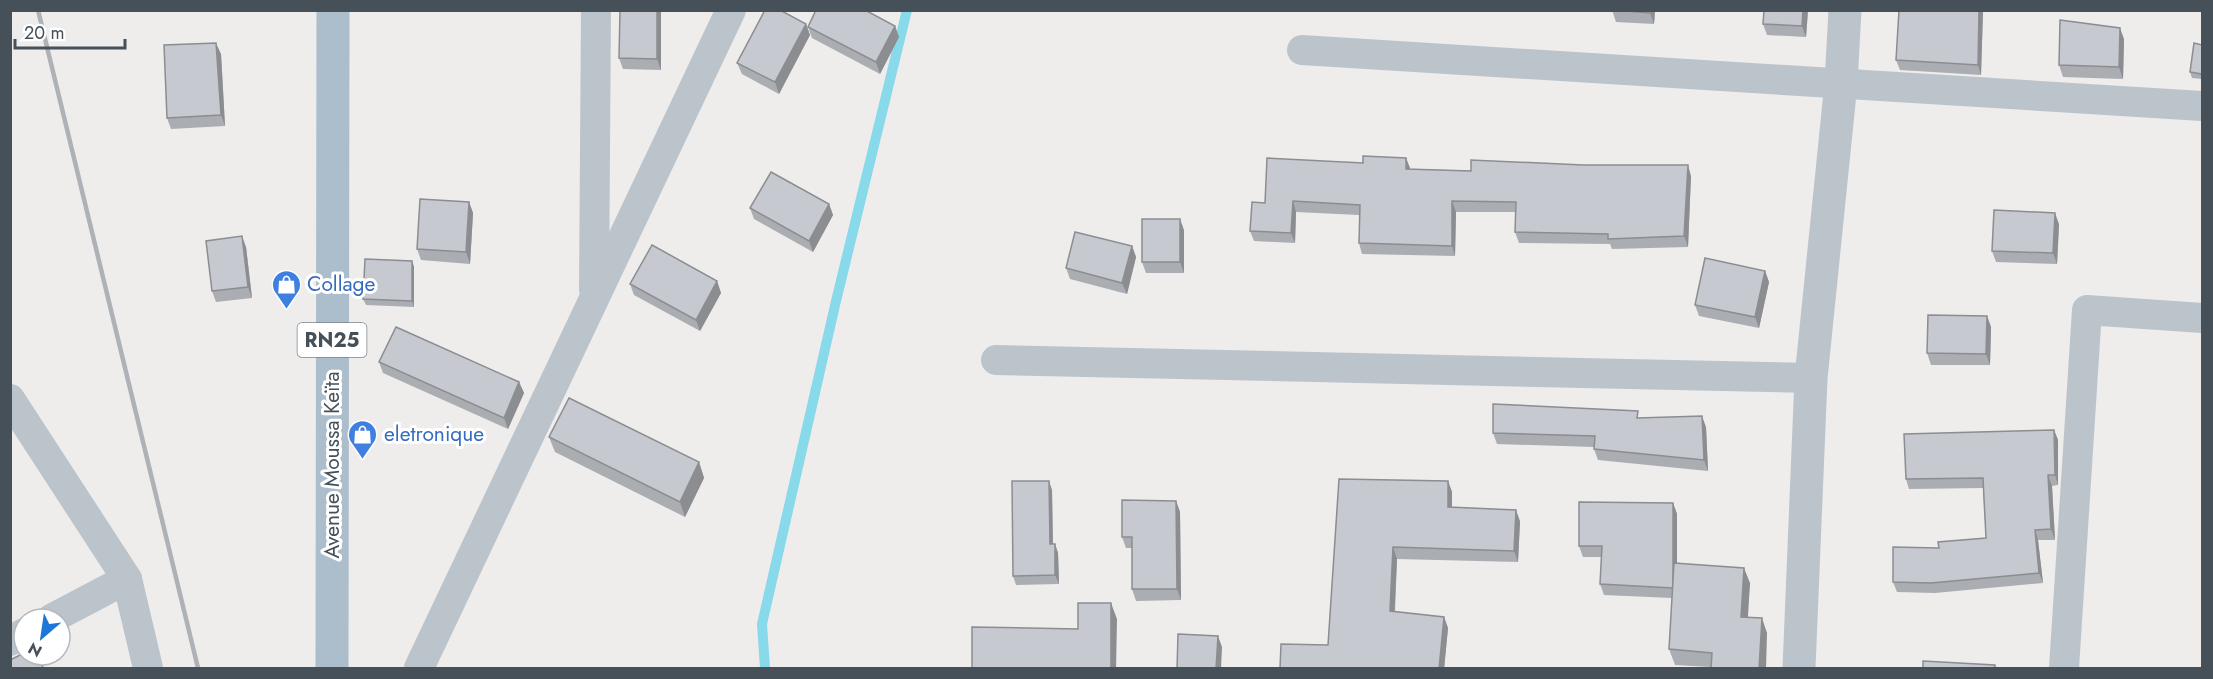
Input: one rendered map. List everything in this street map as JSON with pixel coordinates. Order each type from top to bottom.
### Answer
[{"type":"main road","name":"Avenue Moussa Keïta","points":[[332,669],[333,10]]},
{"type":"street","points":[[594,300],[596,10]]},
{"type":"street","points":[[419,669],[731,10]]},
{"type":"street","points":[[1799,669],[1811,378],[1841,83],[1845,10]]},
{"type":"street","points":[[1302,50],[2202,106]]},
{"type":"street","points":[[2064,669],[2087,310],[2202,318]]},
{"type":"street","points":[[996,360],[1811,378]]},
{"type":"street","points":[[10,399],[127,579],[148,669]]},
{"type":"street","points":[[72,608],[127,579]]},
{"type":"building","points":[[620,10],[657,10],[657,59],[619,58]]},
{"type":"building","points":[[765,10],[780,10],[806,24],[775,82],[737,63]]},
{"type":"building","points":[[816,10],[865,10],[895,26],[876,62],[808,27]]},
{"type":"building","points":[[1613,10],[1651,10],[1650,13]]},
{"type":"building","points":[[1764,10],[1803,10],[1802,26],[1763,24]]},
{"type":"building","points":[[1899,10],[1979,10],[1978,65],[1896,60]]},
{"type":"building","points":[[2060,20],[2120,28],[2119,67],[2059,65]]},
{"type":"building","points":[[216,43],[221,115],[167,118],[164,45]]},
{"type":"building","points":[[2194,43],[2202,45],[2202,74],[2190,72]]},
{"type":"building","points":[[1363,156],[1406,158],[1406,169],[1471,171],[1471,160],[1583,165],[1688,165],[1684,236],[1608,239],[1608,234],[1515,232],[1516,202],[1452,201],[1452,246],[1359,243],[1360,205],[1293,201],[1291,233],[1250,231],[1252,202],[1265,203],[1267,158],[1363,163]]},
{"type":"building","points":[[771,172],[829,204],[809,241],[750,208]]},
{"type":"building","points":[[420,199],[469,202],[466,252],[417,249]]},
{"type":"building","points":[[1994,210],[2055,213],[2053,253],[1992,251]]},
{"type":"building","points":[[1142,219],[1180,219],[1180,262],[1142,262]]},
{"type":"building","points":[[1075,232],[1132,246],[1122,283],[1066,268]]},
{"type":"building","points":[[242,236],[248,287],[212,291],[206,241]]},
{"type":"building","points":[[652,245],[717,281],[696,320],[630,284]]},
{"type":"building","points":[[1705,258],[1765,271],[1755,317],[1695,305]]},
{"type":"building","points":[[365,259],[412,261],[412,301],[363,299]]},
{"type":"building","points":[[1928,315],[1987,316],[1986,354],[1927,353]]},
{"type":"building","points":[[396,327],[519,382],[504,418],[379,362]]},
{"type":"building","points":[[569,398],[699,462],[680,502],[549,437]]},
{"type":"building","points":[[1493,404],[1638,411],[1637,418],[1702,416],[1704,460],[1594,449],[1595,436],[1493,433]]},
{"type":"building","points":[[2054,430],[2055,475],[2048,475],[2051,529],[2035,530],[2039,573],[1931,583],[1893,582],[1893,547],[1939,548],[1938,542],[1986,538],[1983,478],[1906,479],[1904,434]]},
{"type":"building","points":[[1339,479],[1448,481],[1448,507],[1516,510],[1514,551],[1393,547],[1390,611],[1444,617],[1439,669],[1280,669],[1281,644],[1328,645]]},
{"type":"building","points":[[1012,481],[1049,481],[1050,544],[1055,544],[1055,575],[1013,576]]},
{"type":"building","points":[[1122,500],[1176,501],[1177,589],[1132,589],[1132,537],[1122,537]]},
{"type":"building","points":[[1579,502],[1673,503],[1673,588],[1600,584],[1602,546],[1579,546]]},
{"type":"building","points":[[1674,563],[1744,568],[1741,617],[1762,618],[1759,669],[1711,669],[1712,653],[1669,649]]},
{"type":"building","points":[[1078,603],[1111,603],[1111,669],[972,669],[972,627],[1078,629]]},
{"type":"building","points":[[1178,634],[1218,636],[1216,669],[1177,669]]},
{"type":"building","points":[[12,659],[12,667],[43,667],[44,669],[10,669]]},
{"type":"building","points":[[1923,661],[1995,665],[1995,669],[1923,669]]},
{"type":"waterway","points":[[765,668],[762,624],[836,301],[907,10]]},
{"type":"railway","points":[[38,10],[198,668]]},
{"type":"place","name":"Collage","points":[[286,310]]},
{"type":"place","name":"eletronique","points":[[363,460]]}]
